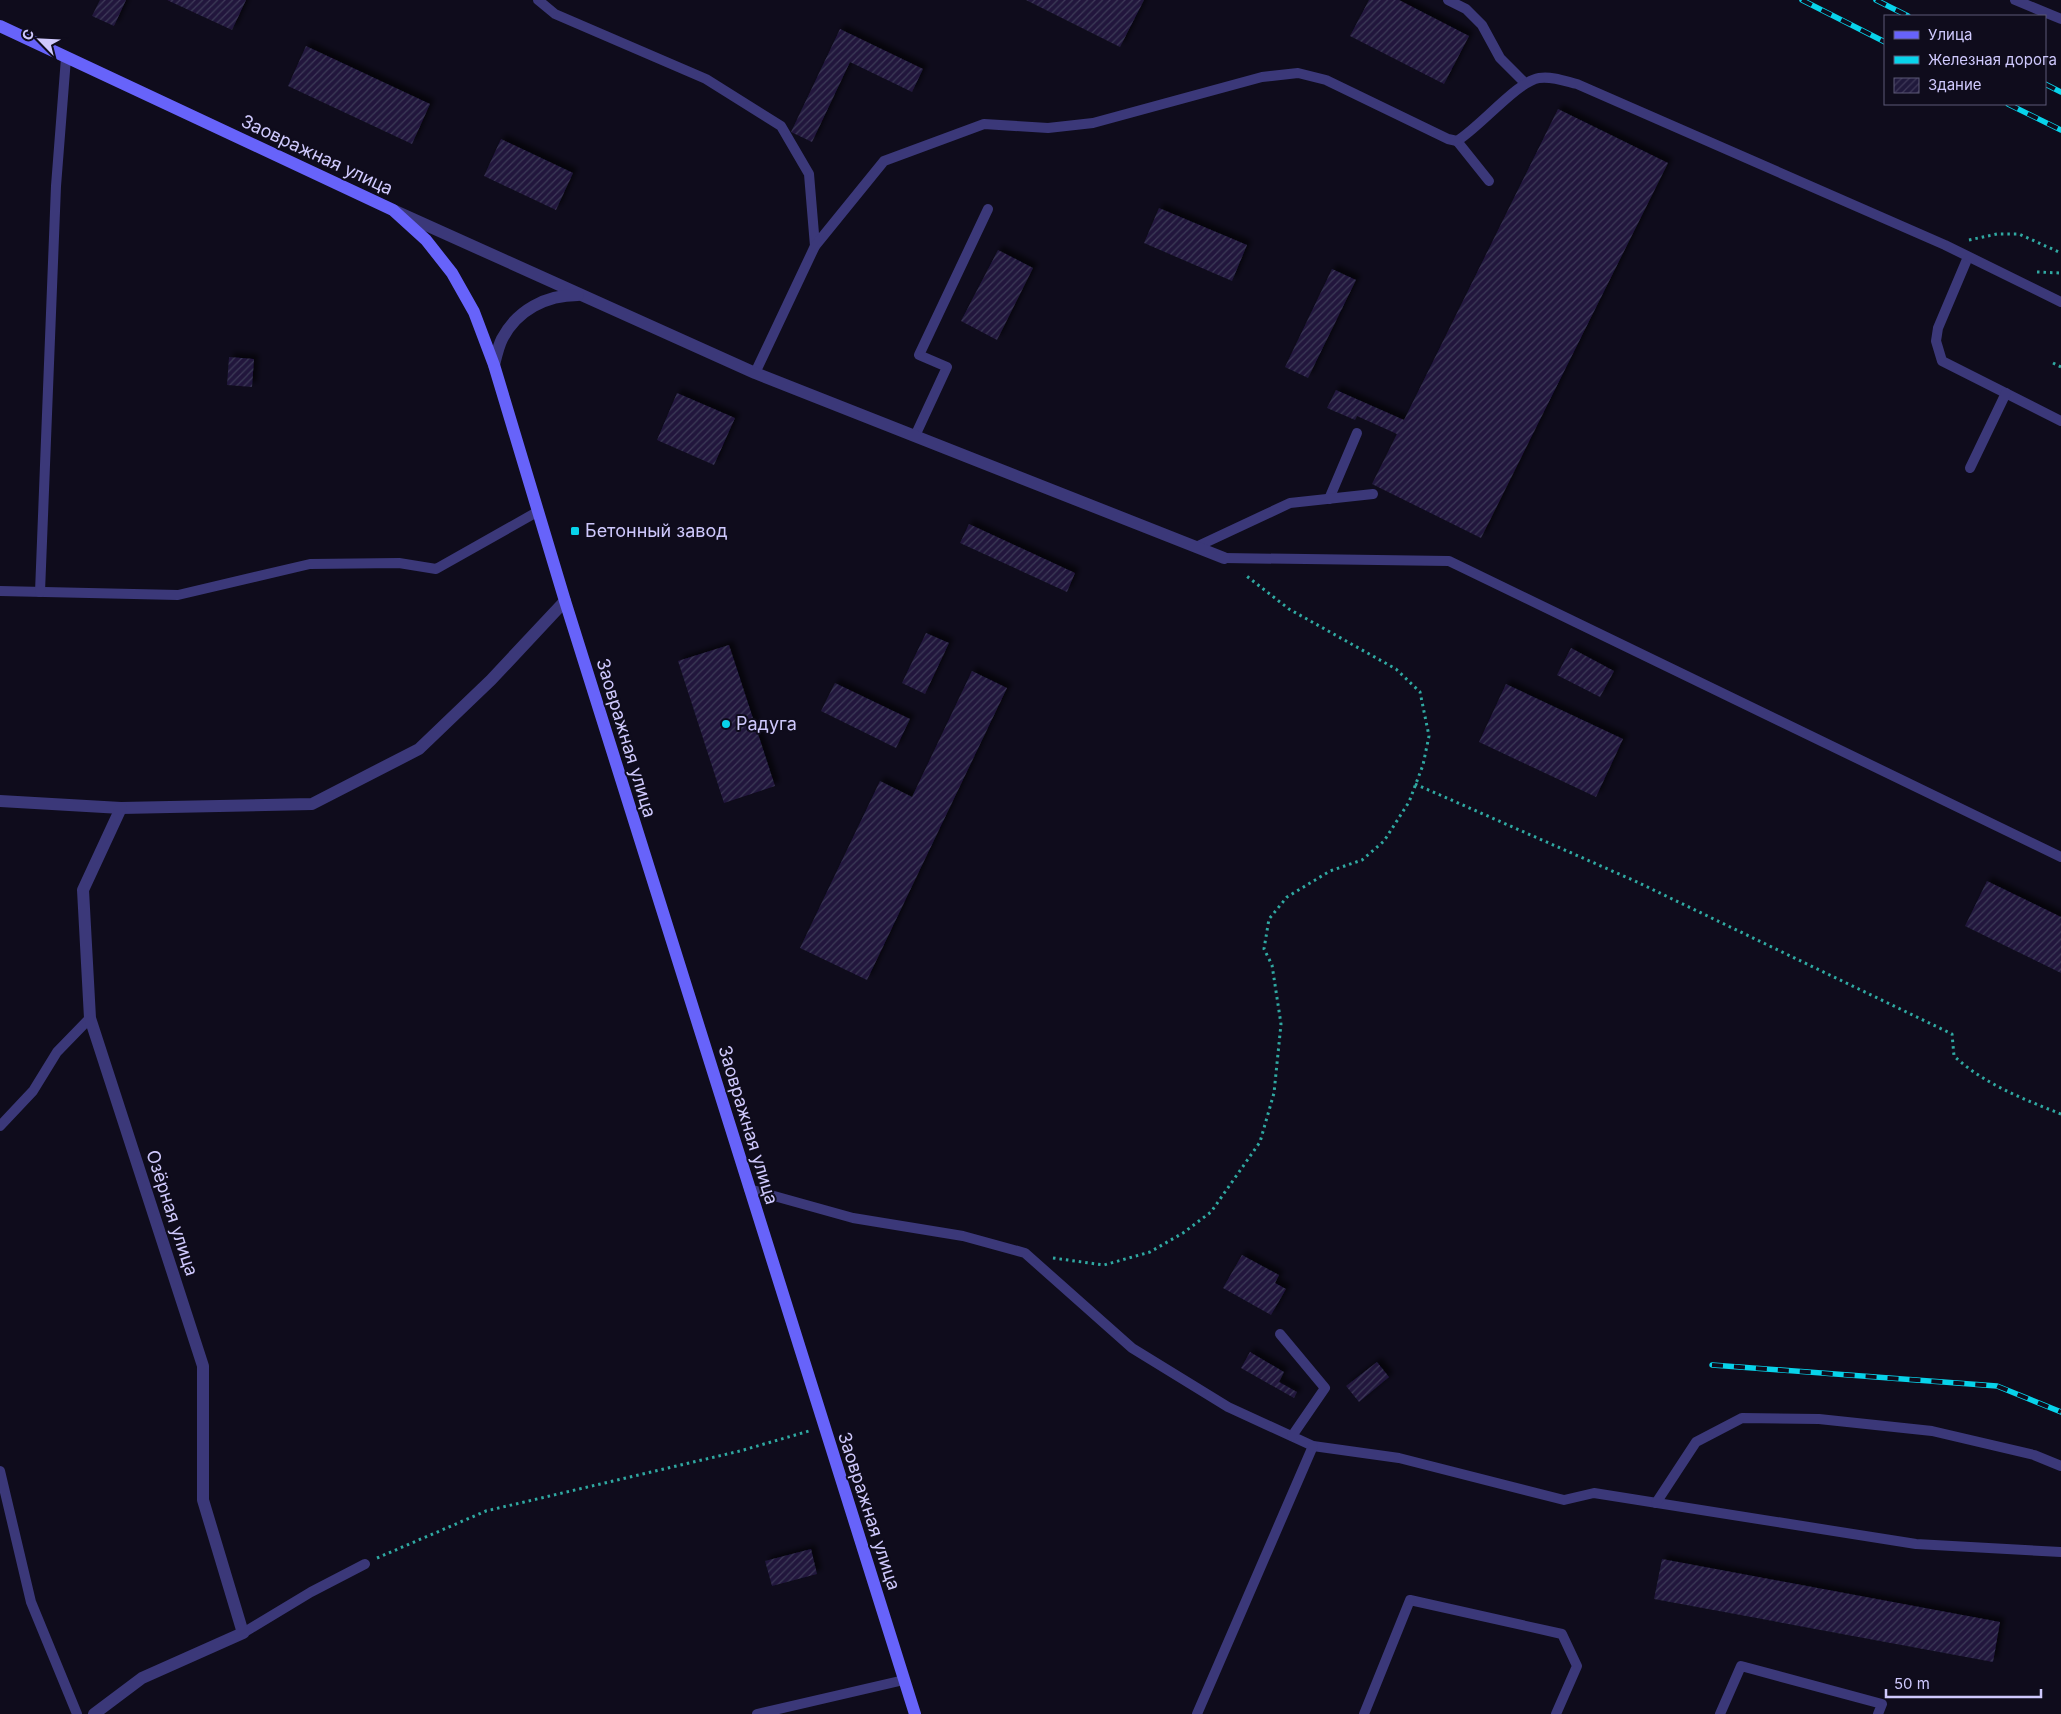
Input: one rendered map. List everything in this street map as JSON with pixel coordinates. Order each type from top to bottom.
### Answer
[{"type":"street","name":"Заовражная улица","points":[[0,26],[393,210],[426,240],[452,273],[474,312],[494,365],[537,512],[915,1714]]},
{"type":"street","points":[[393,210],[756,373],[1224,558]]},
{"type":"street","points":[[494,365],[501,340],[516,319],[537,303],[561,295],[583,295]]},
{"type":"street","points":[[0,802],[121,808],[312,804],[419,749],[491,680],[565,601]]},
{"type":"street","name":"Озёрная улица","points":[[121,808],[83,890],[90,1018],[203,1366],[203,1500],[243,1633]]},
{"type":"street","points":[[94,1714],[142,1678],[243,1633]]},
{"type":"lane","points":[[538,0],[554,14],[706,79],[781,126],[809,174],[815,246]]},
{"type":"lane","points":[[1448,0],[1466,9],[1482,25],[1500,58],[1525,83]]},
{"type":"lane","points":[[2015,0],[2061,19]]},
{"type":"lane","points":[[40,592],[56,186],[66,58]]},
{"type":"lane","points":[[756,373],[815,246],[884,162],[984,124],[1048,128],[1093,123],[1262,77],[1298,73],[1326,80],[1448,139],[1457,141],[1489,181]]},
{"type":"lane","points":[[1457,141],[1470,133],[1525,83],[1539,78],[1556,78],[1577,84],[1945,245],[2061,302]]},
{"type":"lane","points":[[915,436],[946,367],[919,355],[988,209]]},
{"type":"lane","points":[[1968,257],[1938,328],[1936,341],[1942,361],[2061,421]]},
{"type":"lane","points":[[1970,468],[2006,393]]},
{"type":"lane","points":[[1329,499],[1357,433]]},
{"type":"lane","points":[[1196,547],[1290,503],[1373,494]]},
{"type":"lane","points":[[0,591],[178,595],[310,564],[399,563],[436,568],[537,512]]},
{"type":"lane","points":[[1224,558],[1449,561],[2061,857]]},
{"type":"lane","points":[[0,1126],[33,1091],[57,1052],[90,1018]]},
{"type":"lane","points":[[749,1189],[853,1218],[963,1236],[1025,1253],[1132,1348],[1228,1407],[1313,1446],[1399,1458],[1564,1500],[1594,1493],[1916,1544],[2061,1552]]},
{"type":"lane","points":[[1280,1334],[1326,1388],[1292,1436]]},
{"type":"lane","points":[[1656,1503],[1696,1442],[1742,1418],[1819,1418],[1932,1430],[2034,1455],[2061,1466]]},
{"type":"lane","points":[[1197,1714],[1313,1446]]},
{"type":"lane","points":[[0,1471],[31,1602],[77,1714]]},
{"type":"lane","points":[[243,1633],[311,1592],[365,1564]]},
{"type":"lane","points":[[1364,1714],[1410,1600],[1562,1634],[1577,1666],[1556,1714]]},
{"type":"lane","points":[[1720,1714],[1741,1666],[1882,1704],[1878,1714]]},
{"type":"lane","points":[[757,1714],[904,1680]]},
{"type":"path","points":[[1945,245],[1997,234],[2019,234],[2061,252]]},
{"type":"path","points":[[2052,363],[2061,367]]},
{"type":"path","points":[[1025,1253],[1104,1265],[1150,1252],[1183,1233],[1211,1212],[1260,1142],[1274,1093],[1281,1024],[1272,965],[1264,949],[1269,919],[1287,896],[1330,871],[1362,860],[1384,841],[1409,802],[1423,765],[1429,736],[1420,692],[1396,669],[1289,609],[1224,558]]},
{"type":"path","points":[[1415,784],[1635,882],[1952,1034],[1954,1056],[1967,1068],[2016,1096],[2061,1114]]},
{"type":"path","points":[[365,1564],[486,1511],[740,1451],[824,1426]]},
{"type":"building","points":[[100,0],[126,0],[114,26],[92,16]]},
{"type":"building","points":[[167,0],[246,0],[232,30]]},
{"type":"building","points":[[1026,0],[1144,0],[1120,47]]},
{"type":"building","points":[[1369,0],[1399,0],[1469,36],[1444,84],[1350,36]]},
{"type":"building","points":[[840,29],[923,69],[912,92],[850,62],[812,142],[791,132]]},
{"type":"building","points":[[306,46],[430,104],[412,144],[288,86]]},
{"type":"building","points":[[1558,109],[1668,163],[1481,538],[1372,484],[1397,434],[1357,416],[1355,420],[1327,408],[1336,390],[1404,420]]},
{"type":"building","points":[[501,139],[573,173],[556,210],[484,176]]},
{"type":"building","points":[[1159,208],[1247,245],[1232,281],[1144,243]]},
{"type":"building","points":[[998,250],[1033,268],[997,340],[961,321]]},
{"type":"building","points":[[1332,269],[1356,280],[1308,378],[1285,367]]},
{"type":"building","points":[[229,357],[254,359],[252,387],[227,385]]},
{"type":"building","points":[[677,393],[735,418],[714,465],[657,440]]},
{"type":"building","points":[[969,524],[1075,573],[1067,592],[960,543]]},
{"type":"building","points":[[926,633],[949,643],[925,694],[902,683]]},
{"type":"building","name":"Радуга","points":[[729,645],[775,786],[724,803],[678,661]]},
{"type":"building","points":[[1571,648],[1614,671],[1600,697],[1557,675]]},
{"type":"building","points":[[972,671],[1007,688],[867,980],[800,948],[880,781],[912,797]]},
{"type":"building","points":[[835,683],[910,719],[896,748],[821,711]]},
{"type":"building","points":[[1506,684],[1623,739],[1596,797],[1479,742]]},
{"type":"building","points":[[1987,881],[2061,917],[2061,973],[1965,926]]},
{"type":"building","points":[[1242,1255],[1279,1275],[1275,1283],[1286,1289],[1271,1315],[1223,1288]]},
{"type":"building","points":[[1250,1352],[1284,1372],[1279,1382],[1297,1392],[1294,1398],[1241,1368]]},
{"type":"building","points":[[1377,1362],[1389,1377],[1359,1402],[1346,1386]]},
{"type":"building","points":[[811,1549],[817,1574],[772,1586],[765,1561]]},
{"type":"building","points":[[1662,1559],[2000,1622],[1993,1662],[1654,1599]]},
{"type":"railway","points":[[1802,0],[1884,41]]},
{"type":"railway","points":[[1876,0],[1906,15]]},
{"type":"railway","points":[[2046,84],[2061,92]]},
{"type":"railway","points":[[2010,105],[2061,130]]},
{"type":"railway","points":[[1712,1365],[1997,1386],[2061,1412]]},
{"type":"place","name":"Бетонный завод","points":[[575,531]]},
{"type":"place","name":"Радуга","points":[[726,724]]}]
